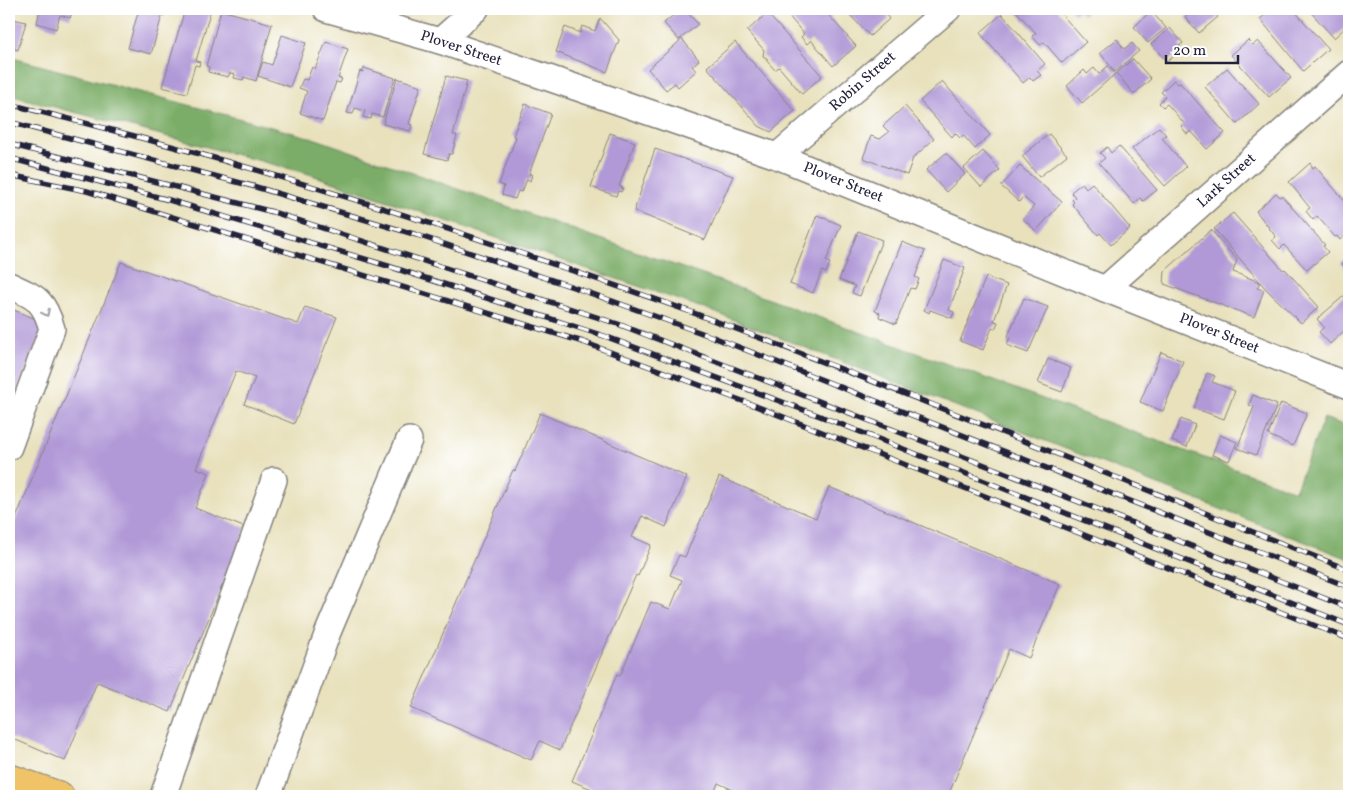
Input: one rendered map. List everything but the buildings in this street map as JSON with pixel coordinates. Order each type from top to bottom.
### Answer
[{"type":"main road","points":[[9,778],[60,796]]},
{"type":"street","name":"Plover Street","points":[[326,9],[440,41],[777,156],[1349,386]]},
{"type":"street","points":[[440,41],[476,9]]},
{"type":"street","name":"Robin Street","points":[[777,156],[948,9]]},
{"type":"street","name":"Lark Street","points":[[1105,289],[1349,73]]},
{"type":"street","points":[[9,285],[34,297],[48,312],[52,329],[9,448]]},
{"type":"street","points":[[268,796],[328,632],[409,440]]},
{"type":"street","points":[[162,796],[274,480]]},
{"type":"green space","points":[[9,57],[316,139],[717,280],[1295,491],[1324,418],[1349,427],[1349,559],[711,311],[306,173],[9,95]]},
{"type":"railway","points":[[9,104],[150,140],[361,201],[501,246],[661,301],[1021,439],[1349,570]]},
{"type":"railway","points":[[9,122],[256,187],[417,235],[573,287],[713,337],[1349,587]]},
{"type":"railway","points":[[9,144],[273,212],[618,324],[998,470],[1349,608]]},
{"type":"railway","points":[[9,158],[169,200],[388,266],[607,337],[820,416],[1349,625]]},
{"type":"railway","points":[[9,175],[87,191],[583,342],[748,403],[1349,639]]}]
